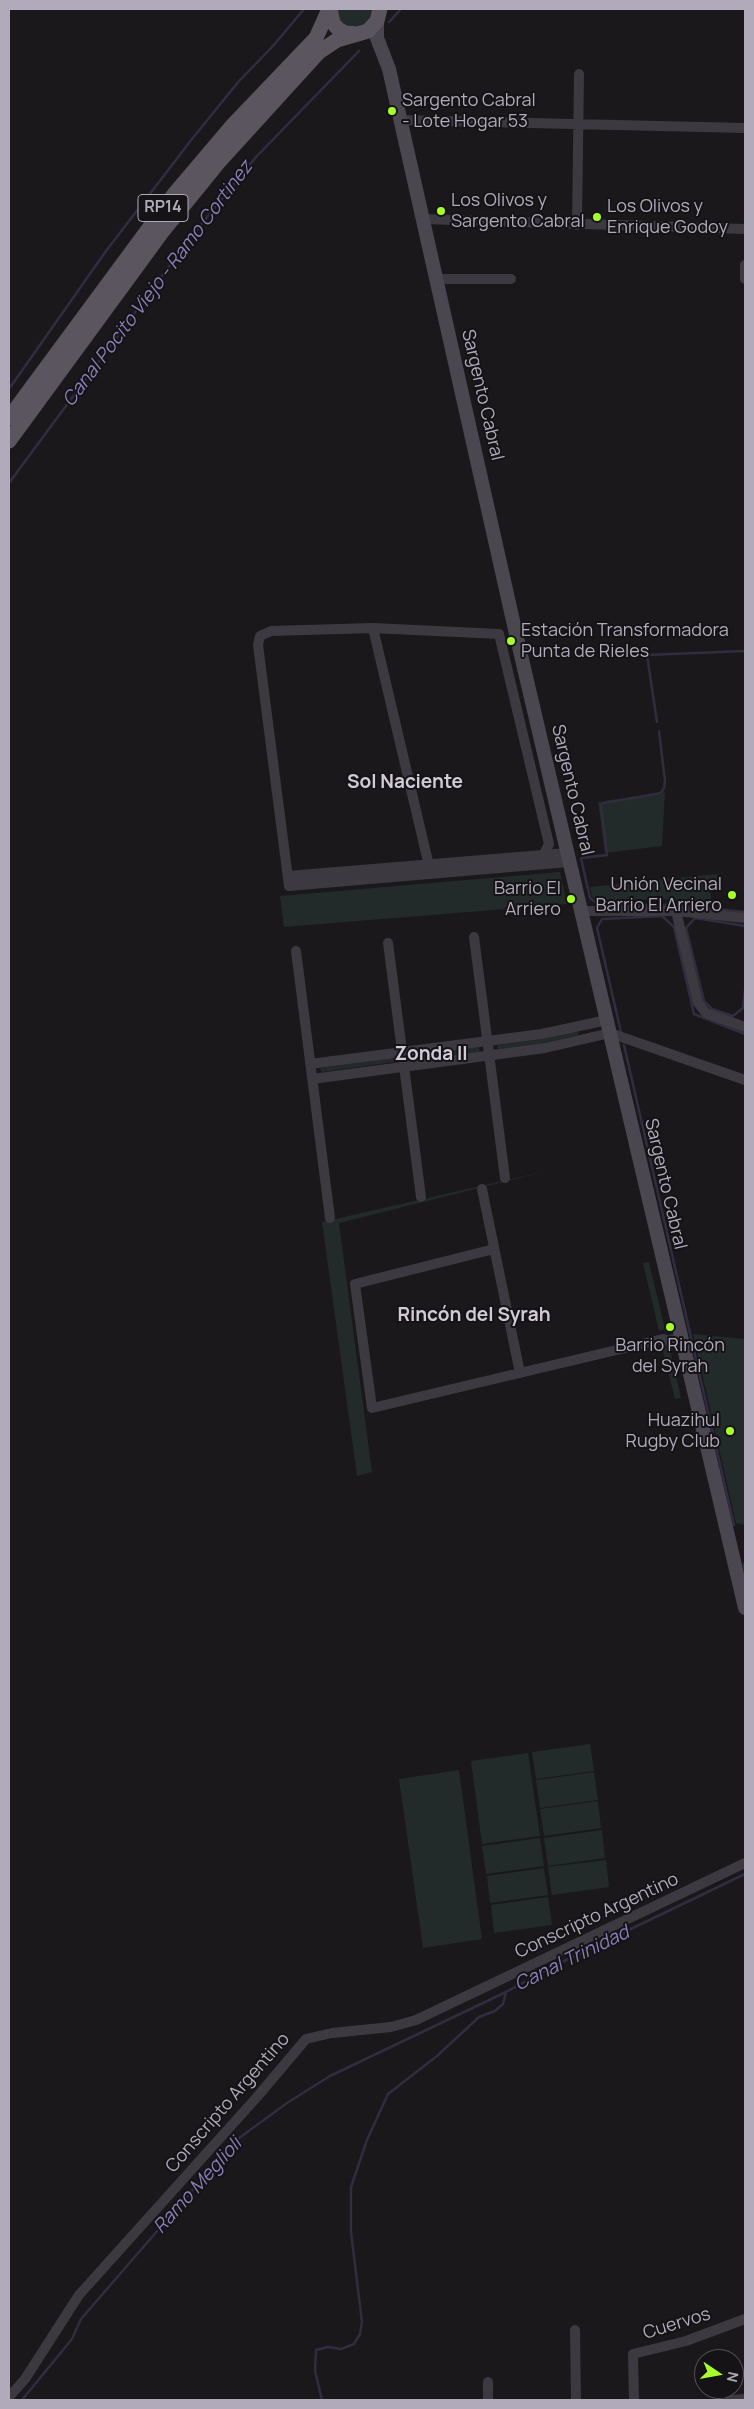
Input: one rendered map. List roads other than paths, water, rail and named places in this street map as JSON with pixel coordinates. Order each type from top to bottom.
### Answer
[{"type":"main road","name":"RP14","points":[[329,9],[333,23],[338,29],[345,33],[367,35]]},
{"type":"main road","name":"RP14","points":[[9,418],[175,193],[231,127],[316,38],[329,9]]},
{"type":"main road","name":"RP14","points":[[9,441],[162,232],[231,147],[319,52],[337,40],[367,35],[379,15]]},
{"type":"main road","name":"Sargento Cabral","points":[[367,35],[389,69],[568,858],[745,1608]]},
{"type":"street","points":[[577,225],[579,74]]},
{"type":"street","points":[[400,120],[745,128]]},
{"type":"street","points":[[423,219],[745,229]]},
{"type":"street","points":[[745,265],[745,279]]},
{"type":"street","points":[[437,279],[511,279]]},
{"type":"street","points":[[543,856],[549,844],[499,634],[374,628],[271,631],[263,633],[258,640],[288,876],[365,874],[568,858]]},
{"type":"street","points":[[374,628],[430,869]]},
{"type":"street","points":[[519,862],[543,856],[568,858]]},
{"type":"street","points":[[581,911],[676,910],[745,918]]},
{"type":"street","points":[[676,910],[698,1003],[706,1013],[745,1027]]},
{"type":"street","points":[[474,937],[505,1178]]},
{"type":"street","points":[[388,943],[421,1197]]},
{"type":"street","points":[[296,951],[330,1218]]},
{"type":"street","points":[[312,1078],[545,1048],[609,1026]]},
{"type":"street","points":[[310,1064],[609,1026],[745,1080]]},
{"type":"street","points":[[482,1189],[520,1373]]},
{"type":"street","points":[[494,1249],[355,1284],[372,1408],[663,1339],[668,1341],[680,1334]]},
{"type":"street","name":"Conscripto Argentino","points":[[9,2398],[25,2379],[79,2295],[257,2097],[306,2039],[316,2035],[391,2027],[416,2020],[745,1863]]},
{"type":"street","name":"Cuervos","points":[[634,2400],[633,2354],[686,2341],[745,2319]]},
{"type":"street","points":[[575,2330],[576,2400]]},
{"type":"street","points":[[488,2382],[488,2400]]},
{"type":"street","points":[[730,2400],[745,2399]]},
{"type":"waterway","points":[[9,389],[106,251],[192,139],[239,81],[273,46],[304,9]]},
{"type":"waterway","name":"Canal Pocito Viejo - Ramo Cortinez","points":[[389,22],[401,9]]},
{"type":"waterway","name":"Canal Pocito Viejo - Ramo Cortinez","points":[[9,483],[190,238],[256,157],[359,51]]},
{"type":"waterway","points":[[657,722],[647,655],[745,651]]},
{"type":"waterway","points":[[659,731],[665,781],[664,788],[661,793],[601,805],[607,855],[581,858],[590,898],[599,905],[676,905],[745,912]]},
{"type":"waterway","points":[[621,1032],[597,928],[602,919],[662,916],[674,927],[694,1014],[745,1034]]},
{"type":"waterway","points":[[745,926],[695,918],[686,928],[704,1001],[712,1009],[733,1016],[743,1008],[745,990]]},
{"type":"waterway","points":[[624,1045],[734,1525]]},
{"type":"waterway","points":[[744,1564],[745,1571]]},
{"type":"waterway","name":"Canal Trinidad","points":[[322,2400],[315,2371],[316,2350],[328,2347],[341,2349],[354,2344],[360,2334],[362,2322],[351,2232],[351,2187],[367,2140],[388,2094],[437,2056],[479,2017],[495,2011],[503,2004],[506,1992],[554,1966],[745,1874]]},
{"type":"waterway","name":"Ramo Meglioli","points":[[22,2400],[72,2339],[81,2319],[235,2141],[287,2103],[330,2076],[506,1992]]},
{"type":"place","name":"Sargento Cabral - Lote Hogar 53","points":[[392,111]]},
{"type":"place","name":"Los Olivos y Sargento Cabral","points":[[441,211]]},
{"type":"place","name":"Los Olivos y Enrique Godoy","points":[[597,217]]},
{"type":"place","name":"Estación Transformadora Punta de Rieles","points":[[511,641]]},
{"type":"place","name":"Unión Vecinal Barrio El Arriero","points":[[732,895]]},
{"type":"place","name":"Barrio El Arriero","points":[[571,899]]},
{"type":"place","name":"Barrio Rincón del Syrah","points":[[670,1327]]},
{"type":"place","name":"Huazihul Rugby Club","points":[[730,1431]]},
{"type":"district","name":"Sol Naciente","points":[[405,783]]},
{"type":"district","name":"Zonda II","points":[[431,1055]]},
{"type":"district","name":"Rincón del Syrah","points":[[474,1316]]}]
